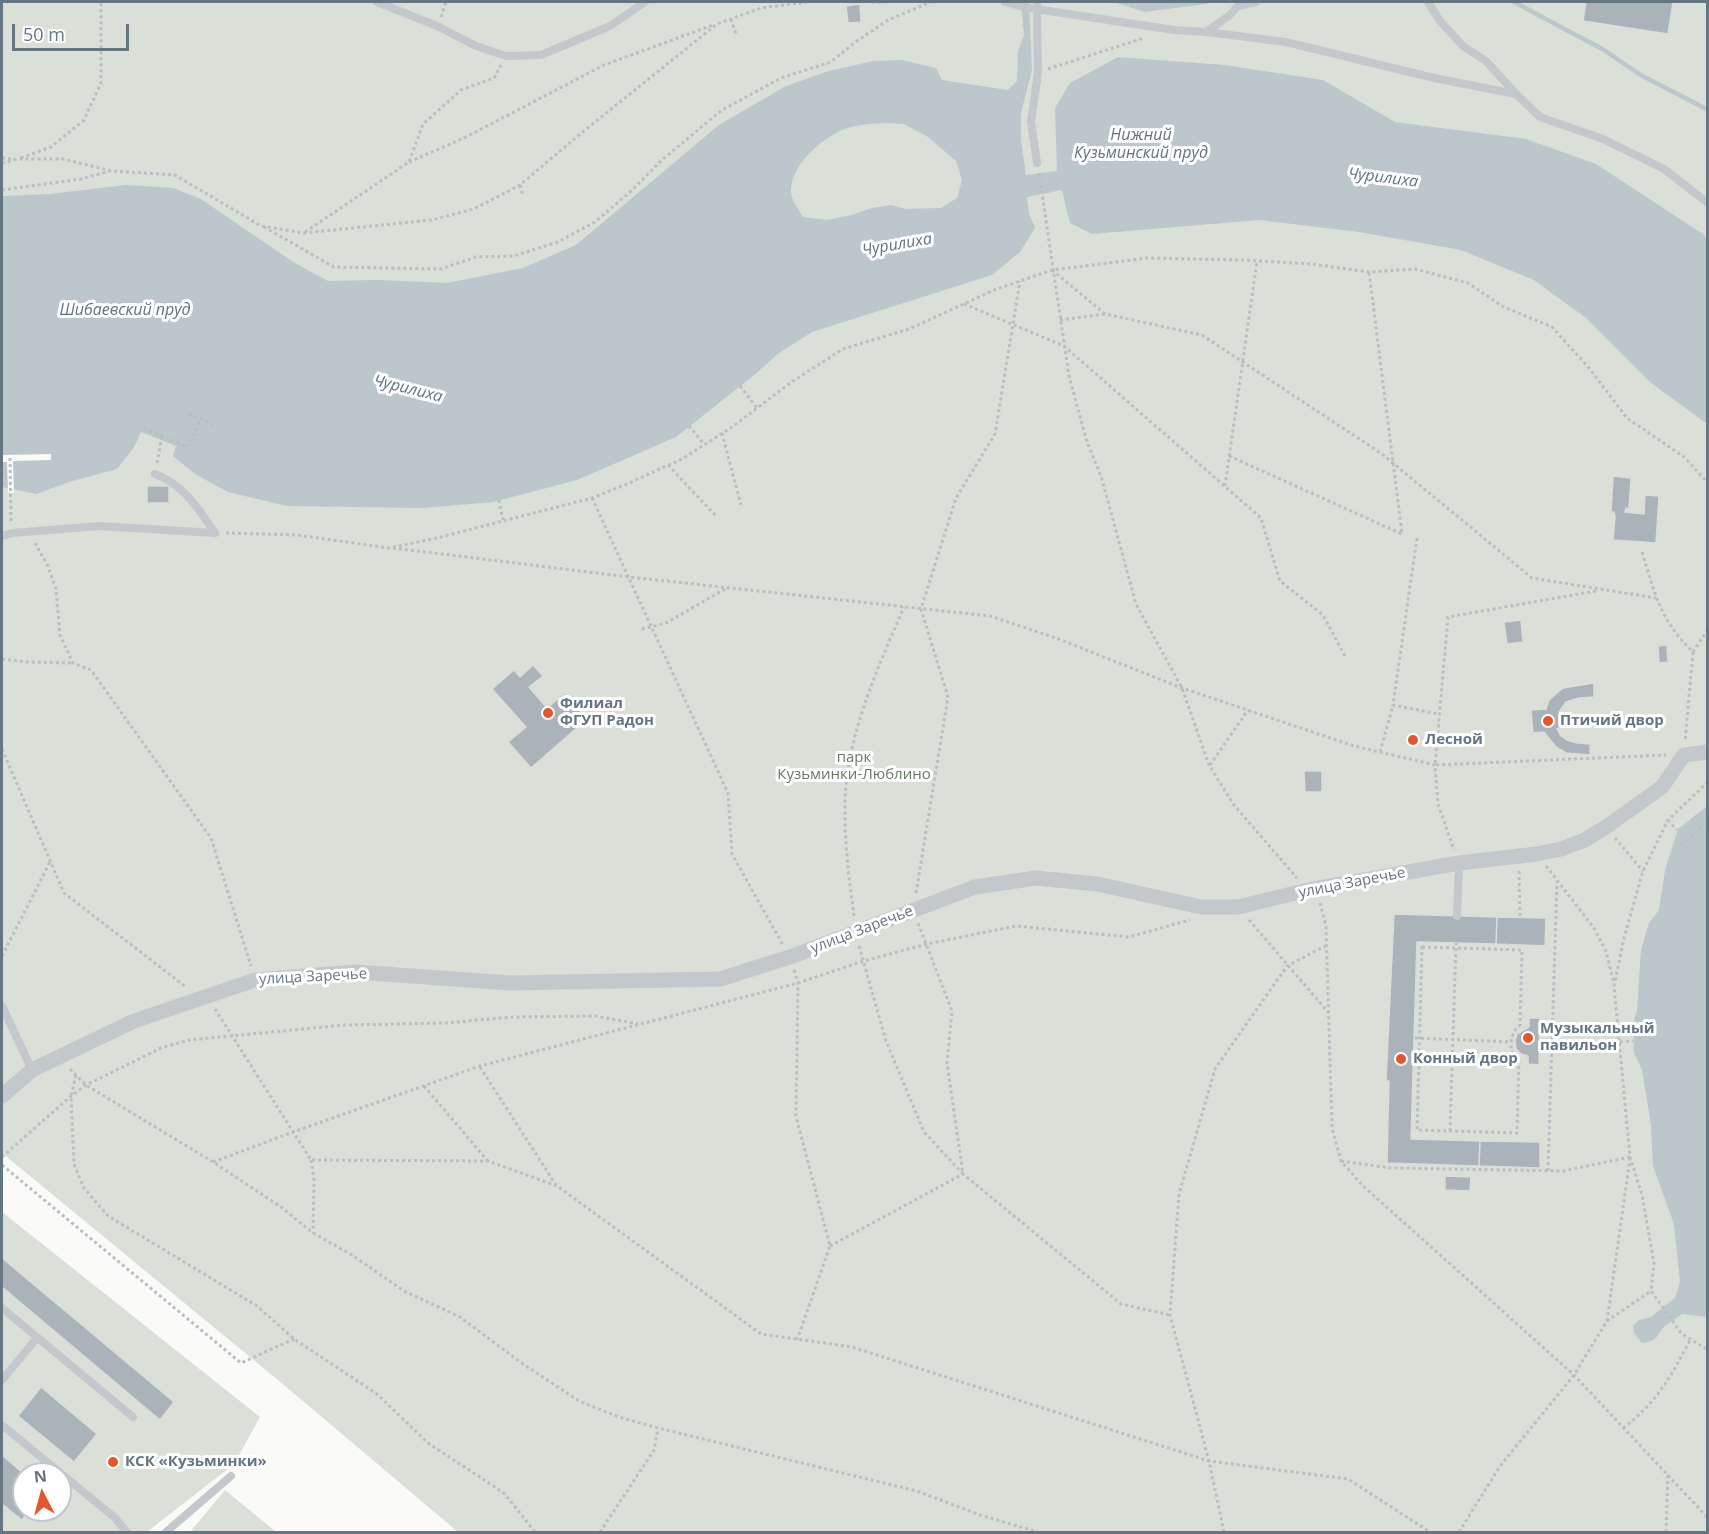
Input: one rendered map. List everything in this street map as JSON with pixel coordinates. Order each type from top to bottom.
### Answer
[{"type":"street","points":[[1683,756],[1707,752]]},
{"type":"street","name":"улица Заречье","points":[[2,1096],[32,1070],[134,1021],[255,980],[356,972],[510,983],[720,979],[790,957],[975,887],[1036,878],[1097,884],[1201,907],[1238,907],[1459,862],[1537,854],[1561,849],[1585,840],[1606,827],[1662,787],[1683,756]]},
{"type":"lane","points":[[377,2],[437,26],[476,46],[506,56],[541,55],[610,27],[645,2]]},
{"type":"lane","points":[[1005,2],[1174,30],[1286,42],[1434,78],[1516,94]]},
{"type":"lane","points":[[1206,32],[1230,15],[1240,4],[1256,2]]},
{"type":"lane","points":[[1428,2],[1440,21],[1463,46],[1486,61],[1540,117],[1603,139],[1664,169],[1707,203]]},
{"type":"lane","points":[[1031,6],[1038,73],[1031,122],[1037,163]]},
{"type":"lane","points":[[155,474],[170,479],[190,497],[215,533]]},
{"type":"lane","points":[[2,536],[99,526],[215,533]]},
{"type":"lane","points":[[1457,916],[1459,862]]},
{"type":"lane","points":[[2,1006],[32,1070]]},
{"type":"lane","points":[[2,1308],[133,1418]]},
{"type":"lane","points":[[2,1380],[37,1338]]},
{"type":"lane","points":[[2,1425],[114,1517],[127,1533]]},
{"type":"lane","points":[[166,1533],[231,1476]]},
{"type":"path","points":[[2,163],[51,147],[84,120],[101,83],[101,2]]},
{"type":"path","points":[[437,26],[446,2]]},
{"type":"path","points":[[304,233],[409,162],[464,138],[604,65],[762,8],[785,3],[807,2]]},
{"type":"path","points":[[872,2],[884,2]]},
{"type":"path","points":[[2,158],[63,159],[112,171],[175,175],[334,267],[441,269],[476,257],[513,256],[558,242],[595,222],[662,160],[722,110],[781,78],[831,62],[888,20],[930,2]]},
{"type":"path","points":[[731,19],[736,34]]},
{"type":"path","points":[[261,226],[304,233],[431,220],[474,209],[520,185],[582,132],[717,24]]},
{"type":"path","points":[[1038,73],[1053,66],[1146,37]]},
{"type":"path","points":[[409,162],[423,124],[461,90],[494,78],[506,56]]},
{"type":"path","points":[[2,190],[81,179],[112,171]]},
{"type":"path","points":[[1039,172],[1064,346],[1075,398],[1087,442],[1101,476],[1136,604],[1182,688],[1209,765],[1234,805],[1320,903],[1326,926],[1332,1128],[1341,1161],[1362,1185],[1574,1375],[1707,1518]]},
{"type":"path","points":[[520,185],[523,196]]},
{"type":"path","points":[[389,548],[592,498],[668,465],[704,444],[790,383],[843,349],[909,329],[994,290],[1052,270],[1148,258],[1312,264],[1369,272],[1415,269],[1468,283],[1502,306],[1552,327],[1589,368],[1628,418],[1684,457],[1707,483]]},
{"type":"path","points":[[1225,486],[1257,261]]},
{"type":"path","points":[[1052,270],[1105,314]]},
{"type":"path","points":[[1229,456],[1402,534],[1369,272]]},
{"type":"path","points":[[963,1174],[947,1064],[952,1011],[913,910],[948,697],[921,609],[956,498],[995,434],[1020,281]]},
{"type":"path","points":[[964,304],[1064,346],[1261,518],[1280,581],[1323,615],[1346,658]]},
{"type":"path","points":[[1060,320],[1105,314],[1202,335],[1393,463],[1532,578],[1656,598]]},
{"type":"path","points":[[740,386],[757,408]]},
{"type":"path","points":[[189,414],[214,425]]},
{"type":"path","points":[[144,428],[189,447],[201,419]]},
{"type":"path","points":[[689,426],[704,444]]},
{"type":"path","points":[[722,433],[741,505]]},
{"type":"path","points":[[155,474],[162,436]]},
{"type":"path","points":[[10,458],[11,526]]},
{"type":"path","points":[[668,465],[716,516]]},
{"type":"path","points":[[592,498],[728,793],[732,854],[790,957],[798,983],[796,1116],[830,1246],[797,1341]]},
{"type":"path","points":[[499,500],[503,520]]},
{"type":"path","points":[[29,532],[56,589],[60,635],[73,663]]},
{"type":"path","points":[[215,533],[297,535],[629,577],[990,616],[1056,638],[1182,688],[1354,746],[1435,765],[1635,755],[1683,756],[1693,652],[1707,629]]},
{"type":"path","points":[[1380,752],[1393,705],[1417,538]]},
{"type":"path","points":[[1642,552],[1660,610],[1678,637],[1693,652]]},
{"type":"path","points":[[642,629],[666,623],[727,588]]},
{"type":"path","points":[[1459,862],[1438,804],[1435,765],[1448,616],[1600,590]]},
{"type":"path","points":[[904,607],[875,675],[854,742],[845,800],[849,876],[856,933],[886,1041],[924,1132],[963,1174],[1121,1304],[1170,1315]]},
{"type":"path","points":[[2,659],[73,663],[92,670],[211,838],[255,980]]},
{"type":"path","points":[[1393,705],[1438,714]]},
{"type":"path","points":[[1209,765],[1248,710]]},
{"type":"path","points":[[2,749],[64,894],[205,998],[232,1035],[311,1160],[314,1179],[313,1233]]},
{"type":"path","points":[[1614,986],[1624,938],[1643,872],[1668,820],[1707,782]]},
{"type":"path","points":[[1668,820],[1677,830]]},
{"type":"path","points":[[1677,849],[1707,821]]},
{"type":"path","points":[[1606,827],[1643,872]]},
{"type":"path","points":[[1459,1533],[1500,1466],[1574,1375],[1607,1321],[1630,1158],[1614,986],[1606,951],[1594,928],[1537,854]]},
{"type":"path","points":[[1518,857],[1520,917]]},
{"type":"path","points":[[2,956],[50,862]]},
{"type":"path","points":[[1548,1171],[1557,881]]},
{"type":"path","points":[[1238,907],[1329,1012]]},
{"type":"path","points":[[213,1162],[480,1066],[798,983],[864,961],[927,944],[1016,926],[1128,937],[1194,919]]},
{"type":"path","points":[[1450,1131],[1456,943]]},
{"type":"path","points":[[1224,1533],[1209,1461],[1170,1315],[1179,1194],[1215,1069],[1287,966],[1327,945]]},
{"type":"path","points":[[1520,945],[1520,950],[1522,950],[1520,1025],[1514,1030],[1511,1042],[1513,1054],[1519,1058],[1517,1133],[1417,1130],[1422,947],[1520,950]]},
{"type":"path","points":[[2,1157],[71,1096],[87,1085],[161,1048],[189,1040],[345,1025],[445,1023],[512,1017],[596,1016],[640,1024]]},
{"type":"path","points":[[1418,1039],[1511,1042]]},
{"type":"path","points":[[1620,1042],[1633,1041]]},
{"type":"path","points":[[57,1058],[87,1085],[213,1162],[281,1207],[313,1233],[352,1255],[404,1291],[460,1317],[523,1364],[579,1401],[619,1417],[658,1428],[917,1491],[980,1515],[1038,1533]]},
{"type":"path","points":[[480,1066],[557,1186]]},
{"type":"path","points":[[76,1075],[71,1096],[74,1164],[84,1188],[108,1216],[257,1306],[294,1339],[377,1394],[428,1443],[504,1493],[535,1533]]},
{"type":"path","points":[[424,1086],[488,1161]]},
{"type":"path","points":[[1341,1161],[1391,1168],[1563,1171],[1630,1158]]},
{"type":"path","points":[[1630,1158],[1642,1195],[1649,1230],[1654,1263],[1651,1291],[1682,1334],[1707,1350]]},
{"type":"path","points":[[311,1160],[488,1161],[557,1186],[761,1334],[797,1341],[852,1347],[1209,1461],[1348,1479],[1430,1533]]},
{"type":"path","points":[[2,1165],[241,1363],[294,1339]]},
{"type":"path","points":[[830,1246],[963,1174]]},
{"type":"path","points":[[1607,1321],[1651,1291]]},
{"type":"path","points":[[1623,1428],[1654,1402],[1690,1340]]},
{"type":"path","points":[[600,1533],[654,1450],[658,1428]]},
{"type":"path","points":[[1666,1533],[1668,1474]]},
{"type":"green space","name":"парк Кузьминки-Люблино","points":[[2,2],[1707,2],[1707,1532],[458,1532],[284,1385],[2,1153]]},
{"type":"green space","points":[[2,1212],[260,1417],[234,1464],[147,1532],[2,1532]]},
{"type":"green space","points":[[225,1490],[276,1532],[190,1532]]},
{"type":"water","name":"Шибаевский пруд","points":[[1021,2],[1029,2],[1032,70],[1021,113],[1021,140],[1026,175],[1057,171],[1055,108],[1070,83],[1118,57],[1224,65],[1323,80],[1395,122],[1526,139],[1596,164],[1703,234],[1707,240],[1707,424],[1650,382],[1586,318],[1534,280],[1461,250],[1359,232],[1259,220],[1092,234],[1070,223],[1062,190],[1027,197],[1029,214],[1035,228],[1020,252],[992,275],[812,332],[779,353],[676,437],[577,480],[493,502],[423,508],[287,506],[228,492],[195,474],[173,456],[176,446],[141,432],[134,447],[117,469],[36,494],[2,487],[2,196],[50,194],[126,185],[173,188],[201,199],[293,262],[328,281],[379,280],[447,283],[523,268],[576,245],[719,125],[786,86],[829,71],[873,61],[902,60],[936,68],[942,80],[1008,90],[1017,81],[1018,51],[1024,35]],"holes":[[[883,123],[904,124],[928,137],[956,161],[962,180],[957,198],[941,208],[906,209],[891,205],[827,220],[803,217],[792,198],[792,182],[801,164],[816,147],[833,134],[852,127]]]},
{"type":"water","points":[[1114,2],[1210,2],[1144,12]]},
{"type":"water","points":[[1707,806],[1707,1317],[1682,1314],[1665,1326],[1654,1339],[1642,1343],[1634,1333],[1633,1326],[1639,1320],[1651,1317],[1675,1298],[1680,1282],[1674,1224],[1653,1166],[1651,1125],[1642,1070],[1634,1053],[1633,1024],[1637,1011],[1641,950],[1649,923],[1659,910],[1665,870],[1678,829]]},
{"type":"pier","points":[[51,454],[51,460],[13,461],[14,493],[8,492],[7,462],[2,462],[2,455]]},
{"type":"building","points":[[1586,2],[1673,2],[1668,34],[1583,21]]},
{"type":"building","points":[[860,4],[861,22],[848,23],[846,6]]},
{"type":"building","points":[[1613,476],[1631,478],[1629,509],[1626,508],[1625,512],[1644,514],[1645,495],[1659,496],[1656,543],[1613,540],[1615,517],[1614,512],[1611,512]]},
{"type":"building","points":[[147,486],[169,486],[169,503],[147,503]]},
{"type":"building","points":[[1521,620],[1523,642],[1507,644],[1504,622]]},
{"type":"building","points":[[1667,645],[1668,662],[1659,663],[1658,646]]},
{"type":"building","name":"Филиал ФГУП Радон","points":[[533,665],[543,676],[529,687],[547,708],[565,693],[587,719],[531,768],[508,742],[526,727],[492,689],[514,670],[520,677]]},
{"type":"building","name":"Птичий двор","points":[[1594,683],[1594,697],[1566,702],[1559,712],[1564,715],[1564,726],[1557,729],[1567,740],[1590,744],[1590,755],[1566,753],[1556,747],[1544,732],[1533,733],[1531,710],[1546,709],[1549,700],[1563,688]]},
{"type":"building","points":[[1304,771],[1322,771],[1322,792],[1305,792]]},
{"type":"building","name":"Конный двор","points":[[1394,914],[1497,917],[1496,944],[1417,942],[1411,1139],[1480,1141],[1479,1166],[1387,1163],[1389,1081],[1386,1081]]},
{"type":"building","points":[[1497,917],[1546,918],[1545,946],[1496,944]]},
{"type":"building","name":"Музыкальный павильон","points":[[1529,1018],[1540,1018],[1539,1065],[1528,1064],[1528,1056],[1516,1049],[1517,1034],[1529,1027]]},
{"type":"building","points":[[1480,1141],[1540,1142],[1540,1168],[1479,1166]]},
{"type":"building","points":[[1445,1176],[1471,1177],[1470,1191],[1445,1190]]},
{"type":"building","points":[[2,1258],[174,1402],[160,1420],[2,1287]]},
{"type":"building","points":[[41,1387],[97,1434],[74,1462],[18,1416]]},
{"type":"building","points":[[2,1455],[12,1464],[12,1512],[2,1504]]},
{"type":"waterway","points":[[1514,2],[1604,50],[1639,74],[1708,110]]},
{"type":"place","name":"Филиал ФГУП Радон","points":[[548,713]]},
{"type":"place","name":"Птичий двор","points":[[1548,721]]},
{"type":"place","name":"Лесной","points":[[1413,740]]},
{"type":"place","name":"Музыкальный павильон","points":[[1528,1038]]},
{"type":"place","name":"Конный двор","points":[[1401,1059]]},
{"type":"place","name":"КСК «Кузьминки»","points":[[113,1462]]},
{"type":"water label","name":"Нижний Кузьминский пруд","points":[[1141,144]]},
{"type":"water label","name":"Чурилиха","points":[[1383,178]]},
{"type":"water label","name":"Чурилиха","points":[[897,245]]},
{"type":"water label","name":"Чурилиха","points":[[408,389]]}]
